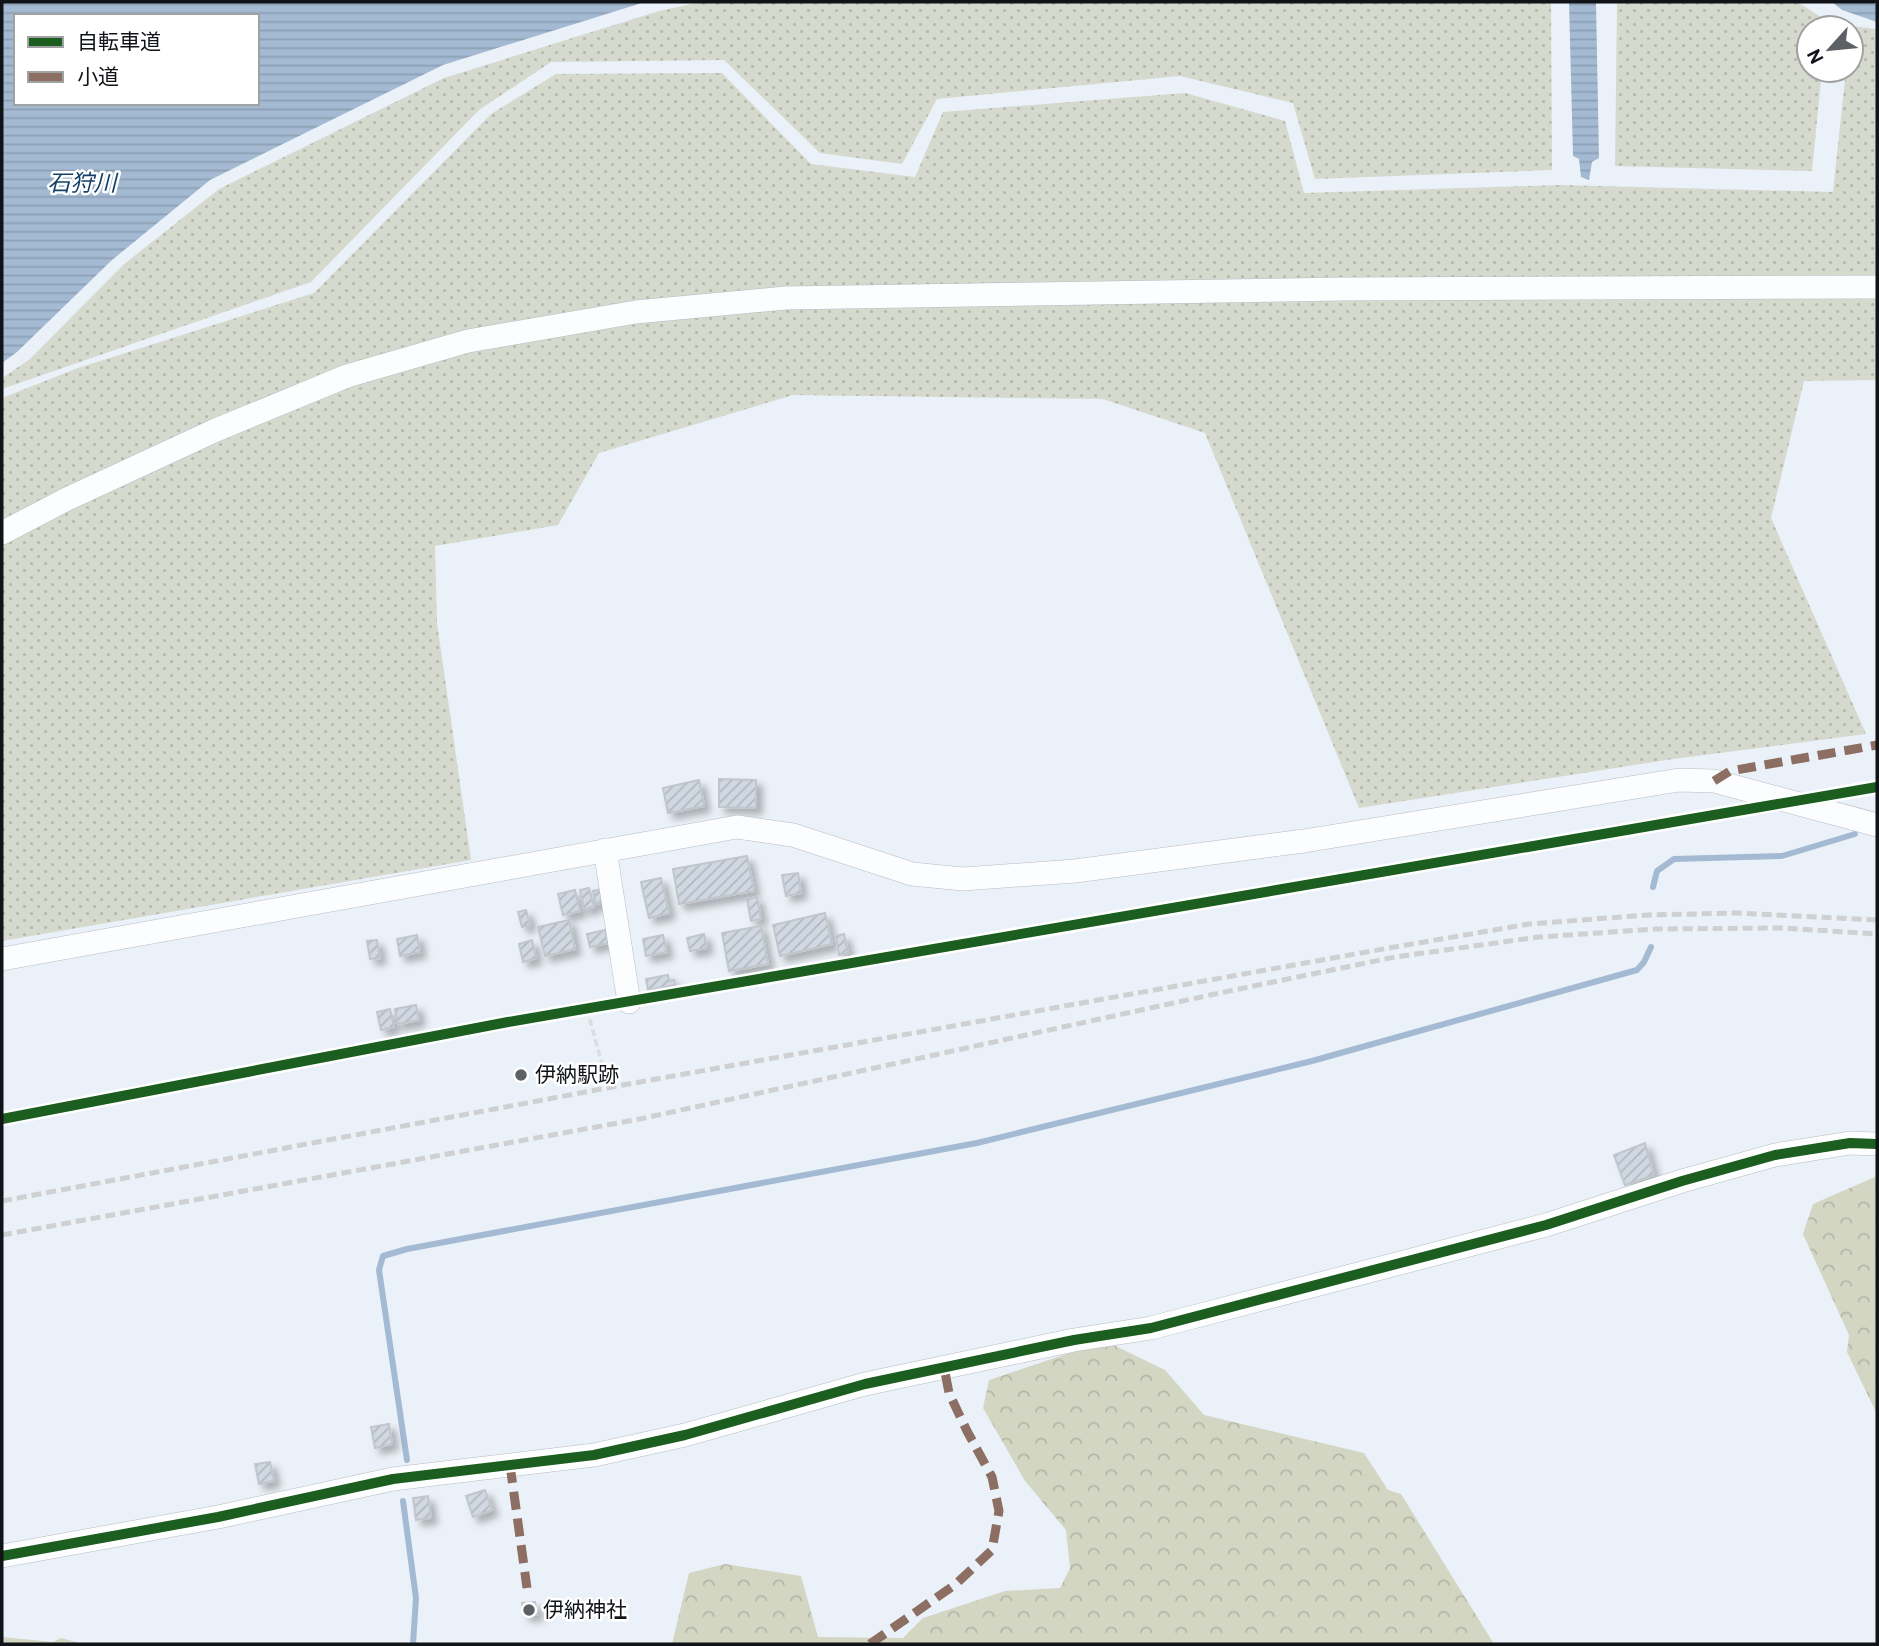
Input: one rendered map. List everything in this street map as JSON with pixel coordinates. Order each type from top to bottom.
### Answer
[{"type":"street","points":[[2,533],[67,499],[216,430],[347,376],[468,341],[636,312],[786,298],[1344,289],[1877,287]]},
{"type":"street","points":[[2,959],[737,827],[793,835],[912,874],[963,879],[1075,871],[1304,841],[1679,779],[1714,781],[1877,825]]},
{"type":"street","points":[[605,850],[629,1002]]},
{"type":"street","points":[[2,1556],[218,1517],[393,1479],[620,1450],[685,1435],[865,1384],[1073,1340],[1164,1324],[1546,1225],[1682,1181],[1775,1155],[1850,1143],[1877,1144]]},
{"type":"path","points":[[574,1011],[592,1008],[604,1072]]},
{"type":"shaded area","points":[[702,2],[1551,2],[1552,170],[1315,179],[1293,103],[1180,76],[937,99],[902,164],[820,153],[724,60],[551,62],[479,110],[311,282],[2,389],[2,378],[30,359],[123,265],[219,189],[444,78],[659,11]]},
{"type":"shaded area","points":[[1617,2],[1798,2],[1816,14],[1795,14],[1795,84],[1821,84],[1812,171],[1615,166]]},
{"type":"shaded area","points":[[1865,28],[1877,29],[1877,380],[1804,381],[1771,518],[1866,734],[1673,759],[1359,808],[1205,433],[1103,399],[793,395],[599,453],[558,525],[435,546],[437,623],[471,860],[2,941],[2,398],[78,368],[314,293],[491,114],[556,74],[722,73],[811,164],[915,177],[943,112],[1185,93],[1285,121],[1304,193],[1560,185],[1833,192],[1845,84],[1865,84]]},
{"type":"green space","points":[[1877,1176],[1877,1414],[1847,1352],[1849,1335],[1803,1234],[1813,1204]]},
{"type":"green space","points":[[1105,1341],[1165,1370],[1204,1415],[1364,1453],[1388,1490],[1401,1494],[1494,1644],[672,1644],[689,1573],[725,1564],[801,1576],[818,1637],[903,1638],[923,1618],[1005,1591],[1060,1588],[1070,1568],[1066,1530],[1025,1481],[983,1408],[989,1380]]},
{"type":"green space","points":[[2,1637],[53,1642],[61,1638],[84,1644],[2,1644]]},
{"type":"water","name":"石狩川","points":[[2,2],[645,2],[443,65],[210,180],[112,260],[17,352],[2,363]]},
{"type":"water","points":[[1569,2],[1596,2],[1599,158],[1592,162],[1589,180],[1581,177],[1579,159],[1573,156]]},
{"type":"water","points":[[1832,2],[1871,2],[1877,5],[1877,22],[1865,18],[1865,14],[1842,10]]},
{"type":"building","points":[[719,779],[756,780],[756,808],[719,807]]},
{"type":"building","points":[[699,780],[704,806],[668,813],[663,788]]},
{"type":"building","points":[[747,856],[754,891],[679,904],[673,869]]},
{"type":"building","points":[[798,873],[801,893],[786,896],[782,875]]},
{"type":"building","points":[[661,878],[669,913],[649,918],[641,882]]},
{"type":"building","points":[[589,888],[594,907],[584,909],[580,890]]},
{"type":"building","points":[[601,889],[605,902],[596,904],[593,891]]},
{"type":"building","points":[[575,890],[580,911],[563,915],[558,894]]},
{"type":"building","points":[[757,897],[761,919],[751,921],[747,899]]},
{"type":"building","points":[[526,910],[530,925],[522,927],[518,912]]},
{"type":"building","points":[[825,913],[832,944],[780,956],[773,925]]},
{"type":"building","points":[[569,920],[575,949],[545,956],[538,927]]},
{"type":"building","points":[[761,926],[768,964],[729,971],[722,933]]},
{"type":"building","points":[[605,930],[608,943],[590,947],[587,934]]},
{"type":"building","points":[[704,934],[707,948],[690,951],[687,938]]},
{"type":"building","points":[[844,934],[848,953],[839,955],[836,936]]},
{"type":"building","points":[[417,935],[420,952],[400,956],[397,939]]},
{"type":"building","points":[[663,935],[667,952],[646,956],[643,939]]},
{"type":"building","points":[[377,940],[380,958],[370,959],[367,941]]},
{"type":"building","points":[[532,940],[536,958],[523,962],[519,944]]},
{"type":"building","points":[[668,975],[669,981],[674,980],[675,985],[648,990],[646,979]]},
{"type":"building","points":[[416,1005],[419,1020],[398,1024],[395,1009]]},
{"type":"building","points":[[390,1009],[394,1027],[381,1030],[377,1012]]},
{"type":"building","points":[[1645,1143],[1654,1175],[1625,1185],[1614,1155]]},
{"type":"building","points":[[389,1424],[392,1444],[375,1448],[371,1427]]},
{"type":"building","points":[[270,1462],[274,1481],[259,1484],[255,1464]]},
{"type":"building","points":[[485,1490],[492,1510],[473,1517],[466,1496]]},
{"type":"building","points":[[428,1496],[431,1518],[416,1520],[413,1498]]},
{"type":"building","points":[[535,1602],[537,1615],[524,1615],[522,1603]]},
{"type":"waterway","points":[[1653,887],[1657,871],[1674,859],[1782,856],[1855,834]]},
{"type":"waterway","points":[[407,1460],[379,1270],[383,1256],[407,1249],[977,1143],[1312,1061],[1637,970],[1651,947]]},
{"type":"waterway","points":[[403,1501],[416,1598],[413,1644]]},
{"type":"railway","points":[[2,1201],[623,1085],[1529,924],[1648,915],[1737,913],[1877,920]]},
{"type":"railway","points":[[2,1235],[640,1119],[1395,957],[1539,937],[1656,929],[1783,928],[1877,934]]},
{"type":"marked path","points":[[1714,781],[1730,771],[1877,745]]},
{"type":"marked path","points":[[870,1644],[956,1584],[992,1550],[999,1511],[992,1477],[949,1393],[944,1367]]},
{"type":"marked path","points":[[510,1465],[527,1588]]},
{"type":"cycle path","points":[[2,1119],[508,1022],[1877,787]]},
{"type":"cycle path","points":[[2,1556],[218,1517],[393,1479],[594,1455],[685,1435],[865,1384],[1074,1340],[1151,1328],[1546,1225],[1682,1181],[1775,1155],[1850,1143],[1877,1144]]},
{"type":"place","name":"伊納駅跡","points":[[521,1075]]},
{"type":"place","name":"伊納神社","points":[[529,1610]]}]
